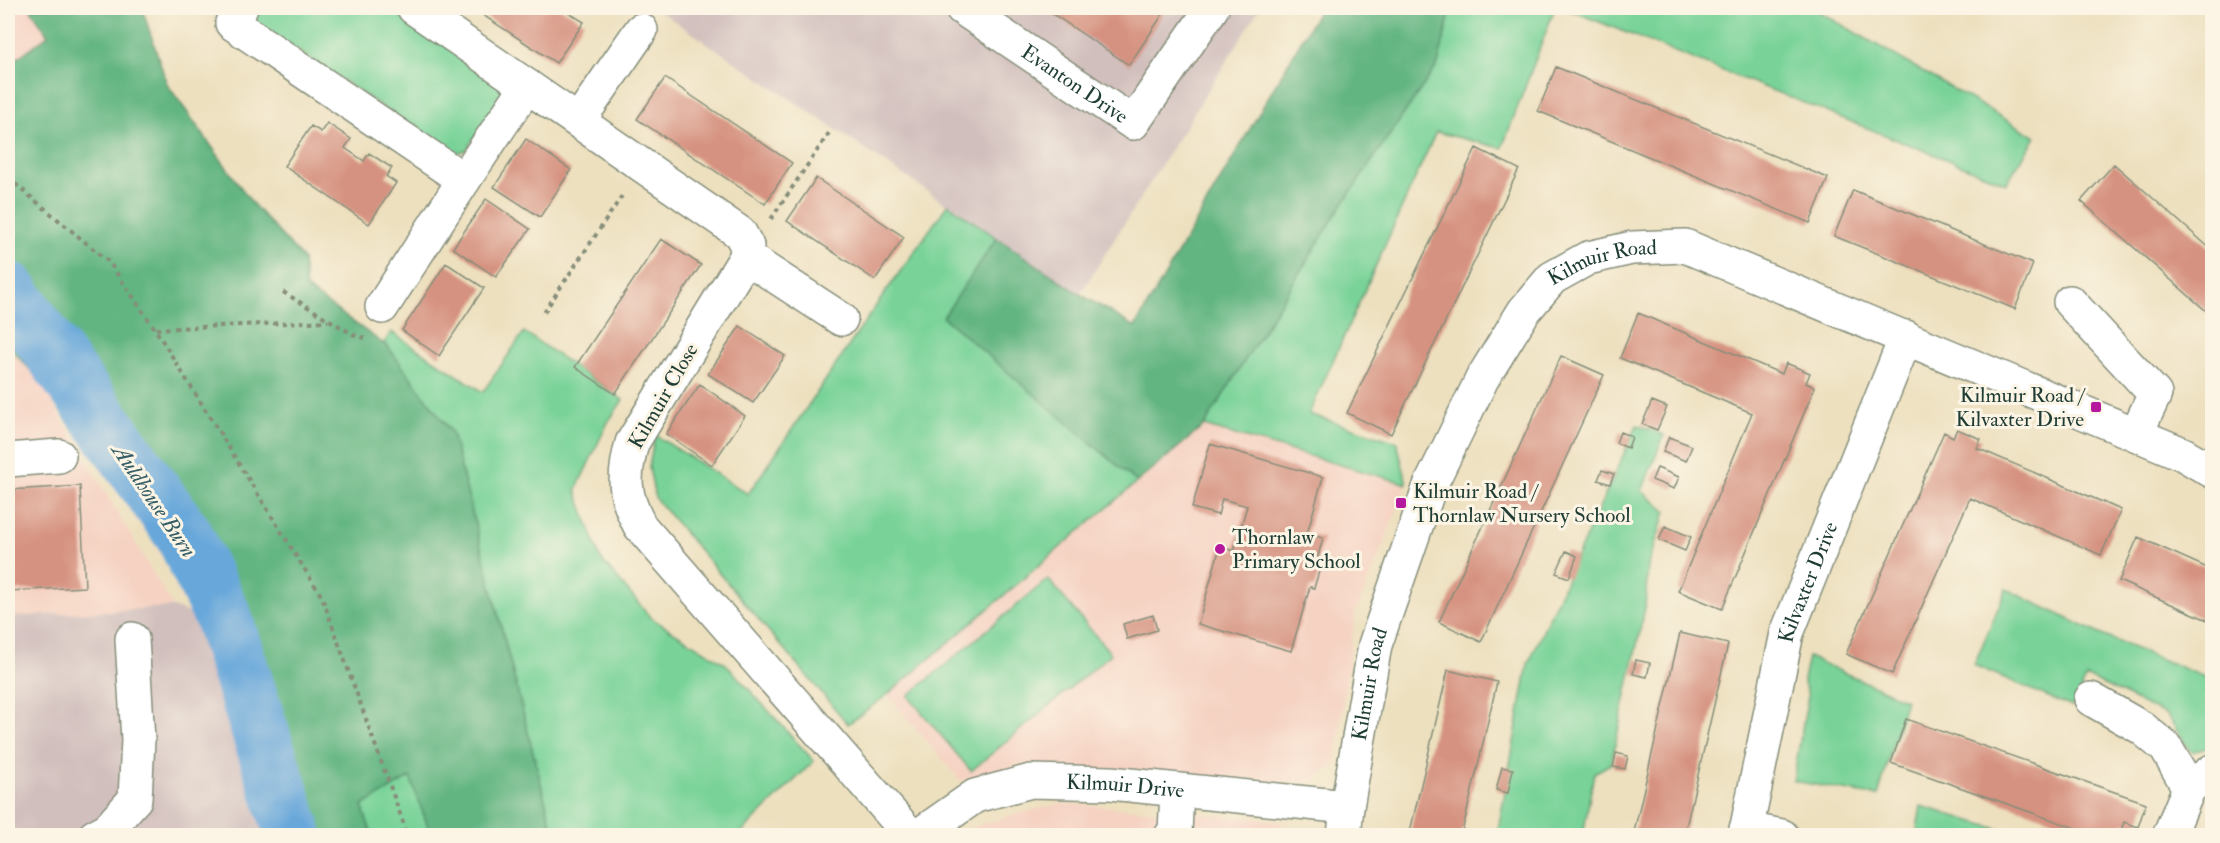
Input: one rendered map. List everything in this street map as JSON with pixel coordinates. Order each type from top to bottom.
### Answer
[{"type":"street","points":[[241,8],[232,23],[464,180]]},
{"type":"street","points":[[414,8],[740,233],[745,250],[841,319]]},
{"type":"street","name":"Evanton Drive","points":[[962,8],[1133,123],[1212,8]]},
{"type":"street","points":[[579,120],[641,30]]},
{"type":"street","points":[[381,307],[527,86]]},
{"type":"street","name":"Kilmuir Road","points":[[1346,821],[1375,645],[1430,486],[1482,379],[1524,311],[1552,278],[1588,258],[1632,248],[1685,246],[2183,454],[2212,471]]},
{"type":"street","name":"Kilmuir Close","points":[[745,250],[632,442],[625,471],[629,506],[640,526],[911,836]]},
{"type":"street","points":[[2070,302],[2155,394],[2136,434]]},
{"type":"street","name":"Kilvaxter Drive","points":[[1746,832],[1787,633],[1906,337]]},
{"type":"street","points":[[8,460],[59,456]]},
{"type":"street","points":[[95,836],[108,829],[135,799],[138,740],[132,639]]},
{"type":"street","points":[[2091,699],[2142,728],[2201,779],[2169,836]]},
{"type":"street","name":"Kilmuir Drive","points":[[918,836],[975,796],[1032,781],[1110,783],[1177,790],[1346,821]]},
{"type":"street","points":[[1171,836],[1174,833],[1177,790]]},
{"type":"street","points":[[1746,832],[1782,836]]},
{"type":"path","points":[[745,250],[764,230],[829,133]]},
{"type":"path","points":[[544,312],[643,165]]},
{"type":"path","points":[[8,180],[109,262],[155,329],[322,597],[408,836]]},
{"type":"path","points":[[283,292],[354,335],[372,340],[386,335],[388,324],[381,307]]},
{"type":"path","points":[[155,329],[328,321]]},
{"type":"shaded area","points":[[8,8],[30,8],[48,35],[8,65]]},
{"type":"shaded area","points":[[655,8],[1260,8],[1080,294]]},
{"type":"shaded area","points":[[8,321],[48,395],[173,607],[8,617]]},
{"type":"shaded area","name":"Thornlaw Primary School","points":[[1204,426],[1407,484],[1355,615],[1335,766],[1306,783],[1019,765],[961,781],[887,695]]},
{"type":"shaded area","points":[[173,607],[220,624],[276,835],[8,836],[8,617]]},
{"type":"shaded area","points":[[1061,803],[1281,821],[1280,836],[952,836],[954,833],[1010,816]]},
{"type":"green space","points":[[30,8],[142,8],[167,84],[252,203],[303,259],[306,288],[388,347],[452,433],[554,835],[431,835],[410,777],[362,806],[372,835],[276,835],[220,624],[56,397],[8,346],[8,65],[48,35]]},
{"type":"green space","points":[[255,8],[388,8],[501,83],[503,96],[466,150],[453,154],[255,22]]},
{"type":"green space","points":[[1320,8],[1451,8],[1438,64],[1339,209],[1204,426],[1137,482],[943,317],[997,238],[1080,294],[1135,327]]},
{"type":"green space","points":[[1451,8],[1555,8],[1502,148],[1436,132],[1309,414],[1397,442],[1407,484],[1204,426],[1339,209],[1438,64]]},
{"type":"green space","points":[[1564,8],[1813,8],[2036,137],[2006,183]]},
{"type":"green space","points":[[948,204],[997,238],[944,317],[1137,482],[887,695],[848,724],[655,498],[649,467],[655,435],[748,494]]},
{"type":"green space","points":[[391,332],[483,392],[524,332],[623,400],[608,422],[576,490],[600,558],[651,618],[726,664],[814,761],[739,835],[554,835],[452,433],[384,343]]},
{"type":"green space","points":[[1637,425],[1664,435],[1642,491],[1666,511],[1648,565],[1645,608],[1611,764],[1594,773],[1583,835],[1497,836],[1528,664]]},
{"type":"green space","points":[[1048,579],[1111,654],[971,771],[908,696]]},
{"type":"green space","points":[[2006,589],[2104,636],[2212,680],[2212,747],[2191,752],[2167,715],[2087,677],[2072,707],[1974,665]]},
{"type":"green space","points":[[1808,657],[1906,700],[1878,796],[1793,781],[1808,696],[1803,680]]},
{"type":"green space","points":[[410,777],[431,835],[372,835],[362,806]]},
{"type":"green space","points":[[1921,806],[2018,835],[1916,835]]},
{"type":"building","points":[[472,8],[561,8],[584,22],[556,63]]},
{"type":"building","points":[[1044,8],[1167,8],[1129,65]]},
{"type":"building","points":[[1556,67],[1828,178],[1810,223],[1538,111]]},
{"type":"building","points":[[665,78],[792,163],[765,204],[637,119]]},
{"type":"building","points":[[327,123],[351,139],[345,148],[364,161],[369,153],[392,168],[386,176],[396,183],[369,224],[284,166],[311,126],[321,132]]},
{"type":"building","points":[[526,139],[571,170],[540,217],[494,187]]},
{"type":"building","points":[[1476,148],[1519,169],[1391,434],[1347,413]]},
{"type":"building","points":[[2114,164],[2212,250],[2212,316],[2081,201]]},
{"type":"building","points":[[816,178],[904,237],[875,280],[787,221]]},
{"type":"building","points":[[1853,190],[2033,264],[2015,309],[1834,236]]},
{"type":"building","points":[[486,199],[530,229],[496,277],[453,248]]},
{"type":"building","points":[[661,239],[701,265],[615,394],[575,367]]},
{"type":"building","points":[[446,263],[484,288],[439,356],[402,330]]},
{"type":"building","points":[[1638,313],[1782,374],[1786,363],[1810,373],[1806,383],[1815,387],[1722,609],[1678,591],[1752,413],[1620,358]]},
{"type":"building","points":[[740,326],[785,356],[753,403],[708,374]]},
{"type":"building","points":[[1561,356],[1604,375],[1481,642],[1439,622]]},
{"type":"building","points":[[700,384],[745,416],[712,465],[666,434]]},
{"type":"building","points":[[1652,401],[1667,407],[1657,430],[1642,424]]},
{"type":"building","points":[[1957,429],[1981,439],[1977,448],[2121,510],[2101,555],[1970,498],[1892,674],[1846,654],[1944,432],[1953,437]]},
{"type":"building","points":[[1620,432],[1632,437],[1628,448],[1616,443]]},
{"type":"building","points":[[1669,437],[1692,446],[1686,461],[1663,452]]},
{"type":"building","points":[[1210,444],[1323,477],[1307,534],[1323,538],[1316,564],[1321,565],[1314,588],[1310,587],[1291,651],[1198,624],[1220,547],[1234,551],[1247,506],[1222,499],[1218,515],[1192,508]]},
{"type":"building","points":[[1657,468],[1679,477],[1674,489],[1652,480]]},
{"type":"building","points":[[1602,470],[1614,474],[1610,484],[1598,480]]},
{"type":"building","points":[[80,486],[85,587],[8,591],[8,490]]},
{"type":"building","points":[[1665,526],[1691,537],[1685,551],[1659,540]]},
{"type":"building","points":[[2138,537],[2212,570],[2212,622],[2119,581]]},
{"type":"building","points":[[1566,551],[1577,556],[1569,578],[1556,573]]},
{"type":"building","points":[[1153,615],[1157,630],[1127,639],[1123,624]]},
{"type":"building","points":[[1680,633],[1728,644],[1684,836],[1633,836]]},
{"type":"building","points":[[1636,660],[1650,663],[1647,677],[1633,674]]},
{"type":"building","points":[[1448,670],[1497,682],[1475,778],[1461,836],[1409,836]]},
{"type":"building","points":[[1906,719],[2146,803],[2138,827],[2124,822],[2119,836],[2098,836],[1891,763]]},
{"type":"building","points":[[1616,753],[1628,756],[1625,769],[1613,767]]},
{"type":"building","points":[[1502,767],[1513,769],[1508,793],[1496,790]]},
{"type":"waterway","name":"Auldhouse Burn","points":[[8,290],[184,535],[223,617],[294,836]]},
{"type":"place","name":"Kilmuir Road / Kilvaxter Drive","points":[[2096,407]]},
{"type":"place","name":"Kilmuir Road / Thornlaw Nursery School","points":[[1401,503]]},
{"type":"place","name":"Thornlaw Primary School","points":[[1220,549]]}]
